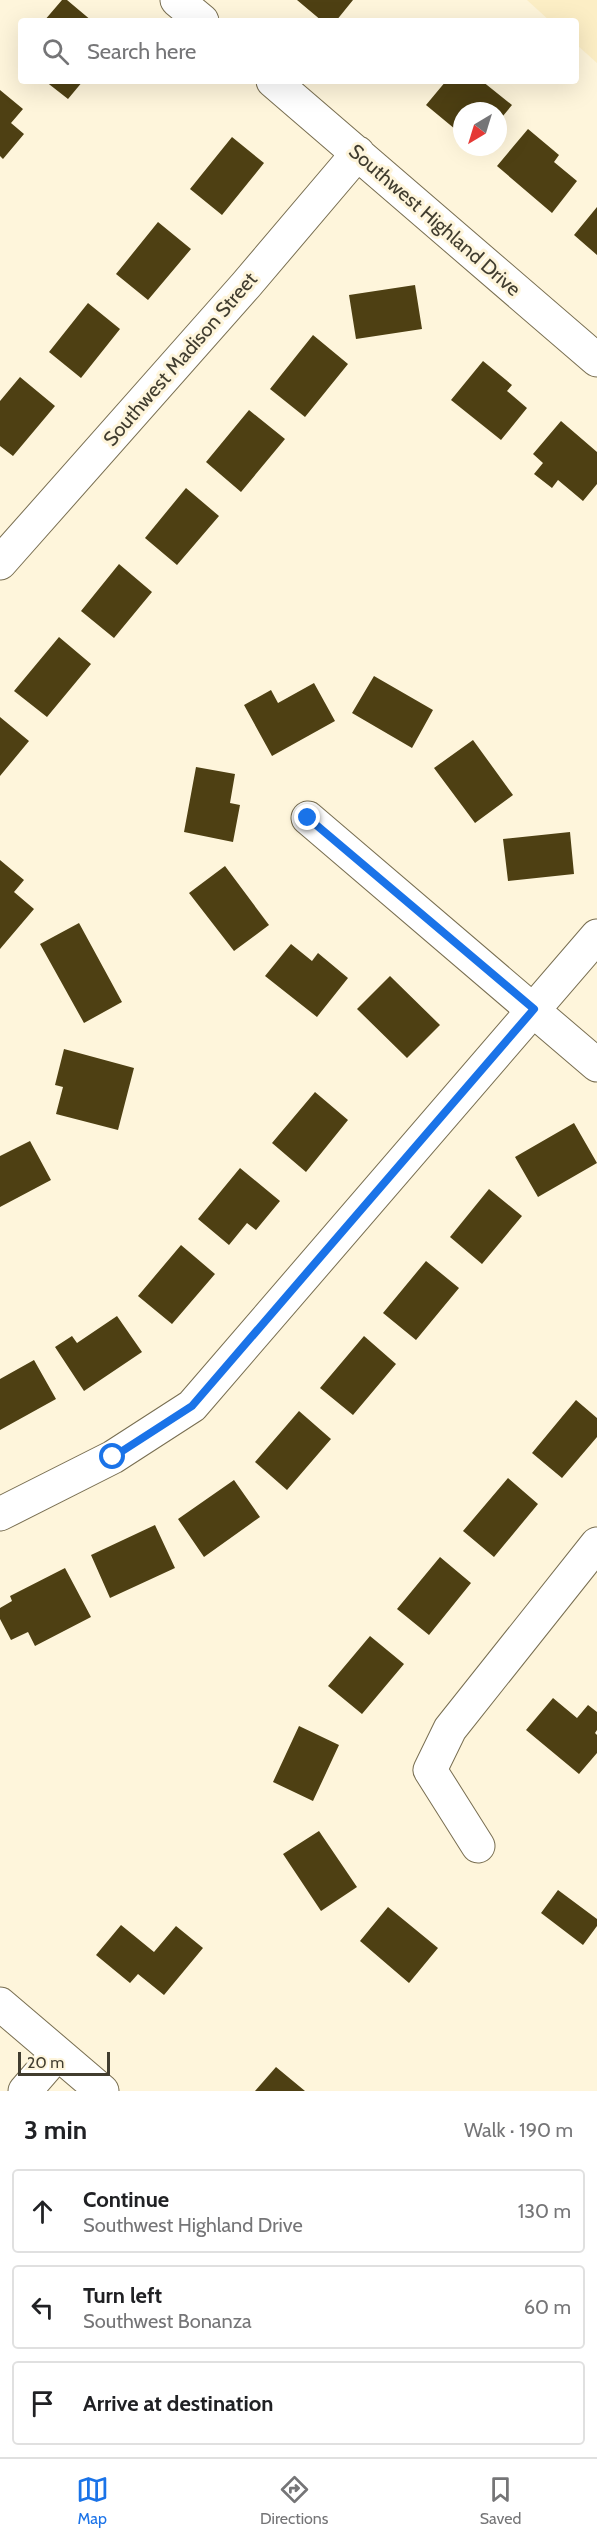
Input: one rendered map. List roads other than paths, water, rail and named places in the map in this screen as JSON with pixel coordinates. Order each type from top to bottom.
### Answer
[{"type":"street","points":[[177,0],[198,18]]},
{"type":"street","name":"Southwest Highland Drive","points":[[277,84],[597,360]]},
{"type":"street","name":"Southwest Madison Street","points":[[0,563],[246,285],[358,153]]},
{"type":"street","points":[[308,818],[597,1065]]},
{"type":"street","points":[[0,1514],[113,1457],[192,1406],[597,936]]},
{"type":"street","points":[[478,1846],[430,1770],[450,1729],[597,1544]]},
{"type":"street","points":[[0,2004],[102,2091]]},
{"type":"street","points":[[25,2091],[57,2054]]}]
